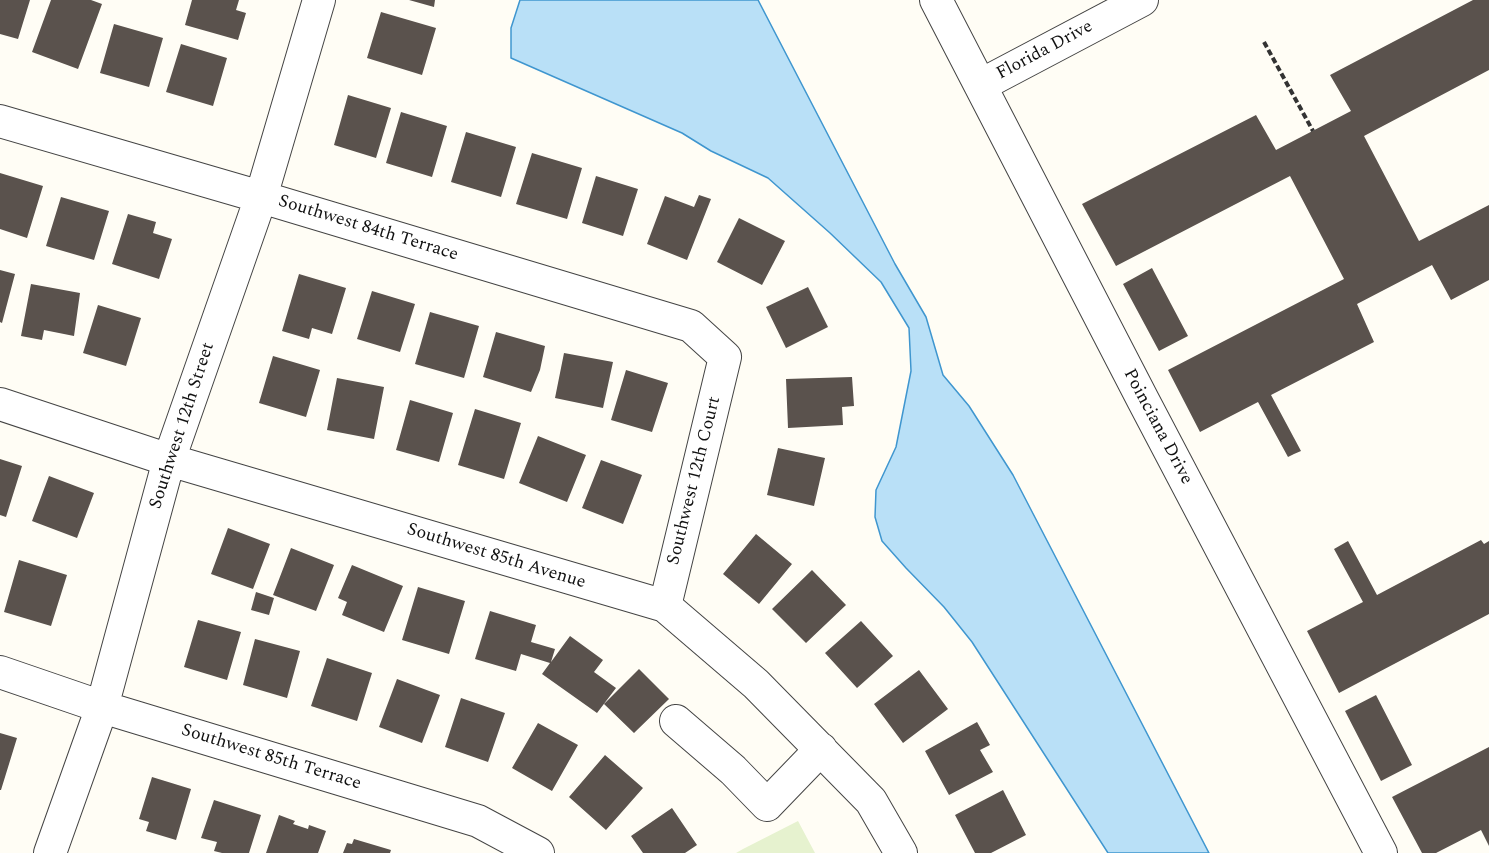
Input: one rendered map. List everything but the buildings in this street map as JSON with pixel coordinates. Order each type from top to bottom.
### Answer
[{"type":"street","name":"Southwest 12th Street","points":[[50,853],[102,707],[169,460],[261,197],[319,0]]},
{"type":"street","name":"Poinciana Drive","points":[[936,0],[1137,390],[1381,853]]},
{"type":"street","name":"Florida Drive","points":[[981,85],[1142,0]]},
{"type":"street","name":"Southwest 84th Terrace","points":[[0,122],[261,197],[691,326],[725,357]]},
{"type":"street","name":"Southwest 12th Court","points":[[665,606],[725,357]]},
{"type":"street","name":"Southwest 85th Avenue","points":[[0,404],[169,460],[665,606],[756,684],[871,801],[901,853]]},
{"type":"street","name":"Southwest 85th Terrace","points":[[0,672],[102,707],[478,821],[538,853]]},
{"type":"street","points":[[676,721],[733,770],[767,805],[821,749]]},
{"type":"path","points":[[1264,42],[1313,131]]},
{"type":"green space","points":[[798,821],[815,853],[736,853],[743,849]]},
{"type":"water","points":[[520,0],[758,0],[895,264],[926,317],[943,375],[969,406],[1013,475],[1209,853],[1108,853],[972,642],[944,607],[882,541],[875,517],[876,490],[896,447],[911,371],[909,328],[881,282],[768,178],[711,151],[682,133],[511,58],[511,28]]}]
